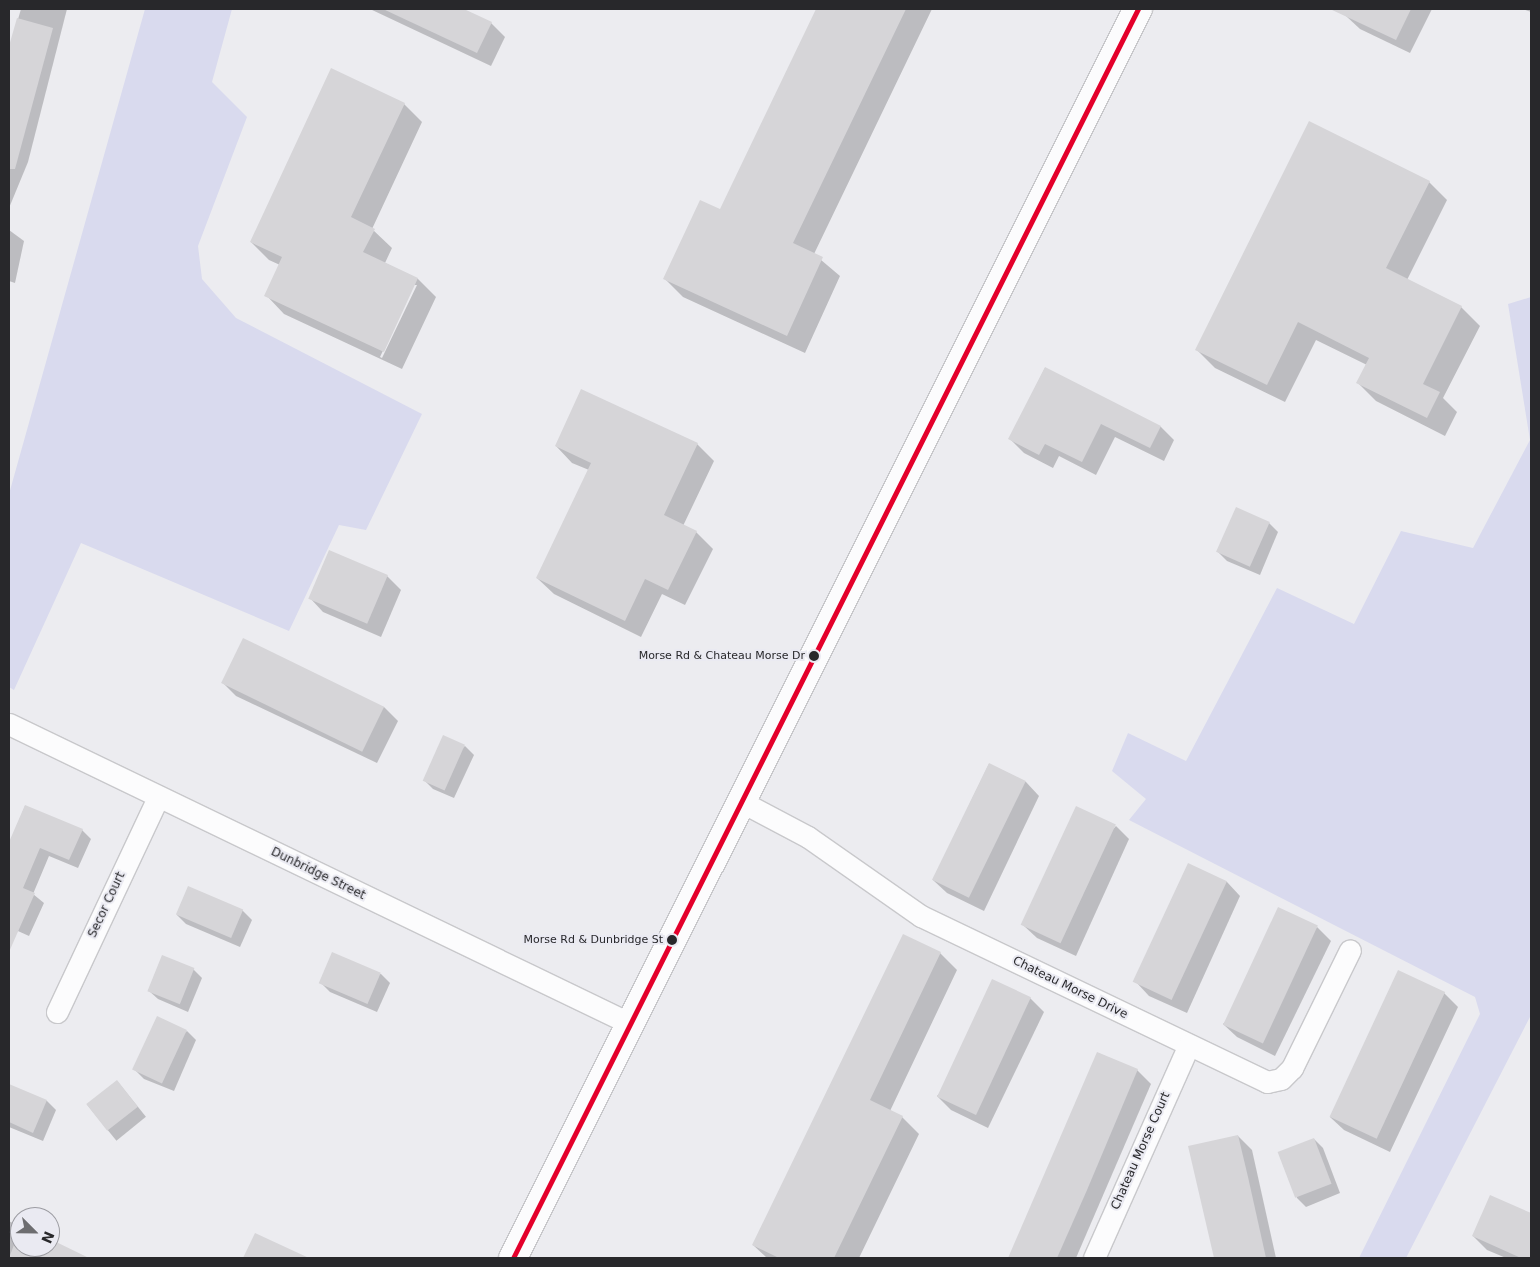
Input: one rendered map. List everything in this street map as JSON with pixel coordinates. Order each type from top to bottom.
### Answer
[{"type":"main road","points":[[513,1258],[628,1023],[1138,9]]},
{"type":"street","name":"Dunbridge Street","points":[[9,724],[628,1023]]},
{"type":"street","name":"Secor Court","points":[[57,1012],[158,797]]},
{"type":"street","name":"Chateau Morse Drive","points":[[740,800],[808,838],[921,916],[1267,1082],[1281,1079],[1292,1068],[1350,950]]},
{"type":"street","name":"Chateau Morse Court","points":[[1094,1258],[1189,1045]]},
{"type":"shaded area","points":[[145,9],[232,9],[212,82],[247,117],[198,246],[202,279],[236,318],[422,414],[366,530],[339,525],[289,631],[81,543],[14,690],[9,687],[9,494]]},
{"type":"shaded area","points":[[1531,297],[1531,1015],[1406,1258],[1359,1258],[1480,1014],[1475,997],[1129,820],[1146,799],[1112,771],[1128,733],[1186,761],[1277,588],[1354,624],[1401,531],[1473,548],[1530,440],[1508,304]]},
{"type":"building","points":[[383,9],[464,9],[492,22],[477,53]]},
{"type":"building","points":[[816,9],[906,9],[793,243],[823,257],[787,336],[663,279],[700,200],[720,209]]},
{"type":"building","points":[[1330,9],[1411,9],[1396,40]]},
{"type":"building","points":[[17,18],[53,28],[15,169],[9,169],[9,46]]},
{"type":"building","points":[[331,68],[405,103],[351,217],[375,229],[363,252],[418,278],[384,352],[264,296],[282,257],[250,242]]},
{"type":"building","points":[[1309,121],[1430,181],[1386,268],[1462,306],[1423,384],[1440,392],[1427,418],[1356,383],[1369,358],[1298,322],[1267,385],[1195,350]]},
{"type":"building","points":[[1045,367],[1161,426],[1150,448],[1101,424],[1082,462],[1045,444],[1039,455],[1008,439]]},
{"type":"building","points":[[581,389],[698,443],[664,515],[697,531],[668,590],[645,579],[625,621],[536,578],[591,463],[555,446]]},
{"type":"building","points":[[1236,507],[1270,522],[1250,567],[1216,552]]},
{"type":"building","points":[[329,550],[388,575],[367,624],[308,599]]},
{"type":"building","points":[[243,638],[384,707],[362,752],[221,683]]},
{"type":"building","points":[[443,735],[465,745],[445,790],[423,781]]},
{"type":"building","points":[[989,763],[1026,781],[969,898],[932,880]]},
{"type":"building","points":[[25,805],[83,829],[69,860],[40,848],[23,888],[35,893],[9,952],[9,842]]},
{"type":"building","points":[[1076,806],[1116,825],[1061,943],[1021,925]]},
{"type":"building","points":[[1188,863],[1227,881],[1172,1000],[1133,982]]},
{"type":"building","points":[[188,886],[243,909],[231,938],[176,915]]},
{"type":"building","points":[[1278,907],[1318,926],[1263,1043],[1223,1025]]},
{"type":"building","points":[[903,934],[941,952],[870,1100],[903,1116],[834,1258],[779,1258],[752,1245]]},
{"type":"building","points":[[332,952],[381,973],[368,1004],[319,983]]},
{"type":"building","points":[[162,955],[194,968],[180,1004],[147,991]]},
{"type":"building","points":[[1398,970],[1445,992],[1377,1139],[1330,1117]]},
{"type":"building","points":[[992,979],[1031,997],[976,1115],[937,1097]]},
{"type":"building","points":[[157,1016],[187,1030],[162,1083],[132,1069]]},
{"type":"building","points":[[1097,1052],[1138,1069],[1087,1190],[1057,1258],[1008,1258]]},
{"type":"building","points":[[117,1080],[138,1107],[107,1131],[86,1104]]},
{"type":"building","points":[[9,1084],[47,1100],[33,1133],[9,1122]]},
{"type":"building","points":[[1238,1135],[1266,1258],[1214,1258],[1188,1146]]},
{"type":"building","points":[[1314,1138],[1332,1184],[1295,1198],[1278,1152]]},
{"type":"building","points":[[1490,1195],[1531,1213],[1531,1258],[1521,1258],[1472,1236]]},
{"type":"building","points":[[255,1233],[309,1258],[243,1258]]},
{"type":"building","points":[[60,1244],[89,1258],[9,1258],[10,1255],[10,1257],[60,1257]]},
{"type":"transit line","points":[[513,1258],[1138,9]]},
{"type":"place","name":"Morse Rd & Chateau Morse Dr","points":[[814,656]]},
{"type":"place","name":"Morse Rd & Dunbridge St","points":[[672,940]]}]
